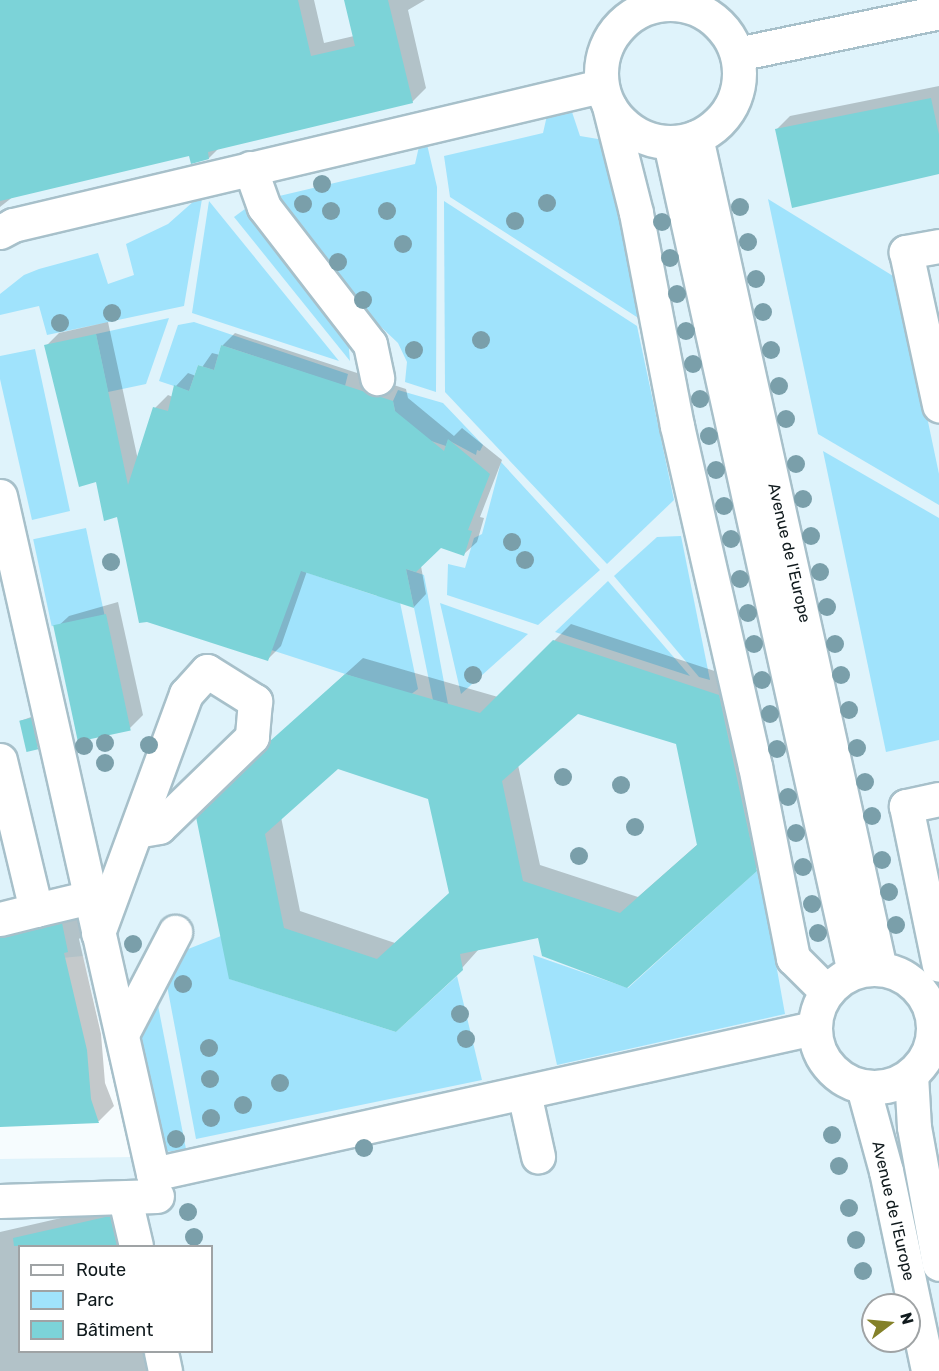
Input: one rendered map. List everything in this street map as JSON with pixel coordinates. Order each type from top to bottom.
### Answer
[{"type":"lane","points":[[605,96],[634,133],[683,140],[714,127],[732,103],[740,74],[737,54],[728,35],[714,19],[695,8],[674,3],[652,3],[628,17],[608,40],[601,64],[605,96],[636,213],[677,426],[755,766],[793,958],[826,992]]},
{"type":"lane","points":[[737,54],[939,12]]},
{"type":"lane","points":[[0,232],[14,225],[250,168],[605,96]]},
{"type":"lane","name":"Avenue de l'Europe","points":[[683,140],[867,970]]},
{"type":"lane","points":[[250,168],[264,207],[370,344],[377,378]]},
{"type":"lane","points":[[939,246],[906,252],[939,405]]},
{"type":"lane","points":[[0,496],[4,533],[123,1032],[153,1174],[814,1028]]},
{"type":"lane","points":[[98,933],[186,694],[207,671],[255,701],[252,737],[159,827],[137,831]]},
{"type":"lane","points":[[0,764],[36,910]]},
{"type":"lane","points":[[939,799],[906,806],[939,965]]},
{"type":"lane","points":[[0,919],[90,897]]},
{"type":"lane","points":[[123,1032],[175,932]]},
{"type":"lane","points":[[867,970],[908,979],[921,992],[935,1000],[932,1044],[911,1075],[893,1085],[863,1087],[845,1081],[830,1068],[818,1049],[814,1028],[819,1004],[826,992],[867,970]]},
{"type":"lane","name":"Avenue de l'Europe","points":[[911,1075],[914,1127],[939,1264]]},
{"type":"lane","name":"Avenue de l'Europe","points":[[863,1087],[886,1171],[909,1293]]},
{"type":"lane","points":[[524,1093],[538,1156]]},
{"type":"lane","points":[[886,1171],[874,1205],[890,1293]]},
{"type":"lane","points":[[0,1201],[125,1199],[157,1196]]},
{"type":"lane","points":[[125,1199],[136,1245]]},
{"type":"lane","points":[[161,1353],[165,1371]]},
{"type":"shaded area","points":[[0,0],[939,0],[939,1371],[0,1371],[0,1159],[132,1157],[83,956],[0,964]]},
{"type":"green space","points":[[570,106],[580,136],[604,140],[643,321],[450,197],[444,156],[543,133],[548,111]]},
{"type":"green space","points":[[426,140],[437,187],[436,392],[405,382],[407,362],[398,343],[380,326],[359,318],[275,197],[415,164],[420,142]]},
{"type":"green space","points":[[203,193],[184,306],[47,335],[39,306],[0,315],[0,294],[24,275],[39,269],[98,253],[108,284],[134,275],[126,244],[168,224]]},
{"type":"green space","points":[[768,199],[898,279],[939,474],[939,505],[818,434]]},
{"type":"green space","points":[[209,201],[339,361],[192,313]]},
{"type":"green space","points":[[444,201],[637,326],[674,500],[607,564],[445,392]]},
{"type":"green space","points":[[249,206],[347,327],[350,361],[234,217]]},
{"type":"green space","points":[[169,318],[146,384],[108,392],[96,334]]},
{"type":"green space","points":[[194,322],[348,374],[345,386],[221,345],[214,370],[198,365],[189,391],[159,381],[178,325]]},
{"type":"green space","points":[[35,349],[70,511],[32,520],[0,379],[0,356]]},
{"type":"green space","points":[[398,390],[443,403],[483,445],[480,451],[477,450],[476,455],[448,440],[446,446],[399,430],[393,401]]},
{"type":"green space","points":[[823,451],[939,518],[939,740],[886,752]]},
{"type":"green space","points":[[501,462],[600,570],[538,625],[447,595],[448,564],[465,568],[474,538],[482,534]]},
{"type":"green space","points":[[86,528],[105,615],[52,626],[33,539]]},
{"type":"green space","points":[[681,536],[710,680],[699,677],[614,576],[657,537]]},
{"type":"green space","points":[[392,564],[418,689],[410,695],[259,646],[284,565],[377,596]]},
{"type":"green space","points":[[406,569],[424,575],[448,704],[433,700]]},
{"type":"green space","points":[[608,581],[690,676],[555,632]]},
{"type":"green space","points":[[440,603],[528,634],[461,694]]},
{"type":"green space","points":[[759,869],[785,1014],[557,1065],[533,955],[628,988]]},
{"type":"green space","points":[[221,936],[230,979],[396,1032],[457,976],[482,1080],[196,1139],[165,975],[173,955]]},
{"type":"green space","points":[[155,990],[186,1149],[159,1153],[135,1045]]},
{"type":"building","points":[[0,0],[298,0],[311,56],[355,46],[344,0],[388,0],[413,103],[208,152],[209,159],[191,164],[189,156],[0,201]]},
{"type":"building","points":[[931,98],[939,135],[939,174],[792,208],[775,129]]},
{"type":"building","points":[[96,334],[128,485],[153,407],[168,411],[174,385],[189,391],[198,365],[214,370],[221,345],[393,401],[395,411],[444,451],[448,439],[490,474],[468,530],[472,531],[464,556],[441,548],[416,572],[406,569],[414,608],[301,571],[268,661],[147,622],[139,623],[117,517],[104,521],[96,482],[79,487],[44,345]]},
{"type":"building","points":[[106,614],[131,730],[78,742],[53,625]]},
{"type":"building","points":[[553,640],[719,695],[757,871],[627,988],[542,956],[538,938],[460,954],[463,970],[396,1032],[229,979],[196,817],[269,742],[345,674],[480,713]],"holes":[[[578,714],[676,744],[697,845],[620,913],[523,881],[502,781]],[[338,769],[428,799],[449,893],[377,959],[284,928],[265,834]]]},
{"type":"building","points":[[31,718],[38,749],[27,752],[19,721]]},
{"type":"building","points":[[62,923],[68,952],[64,953],[87,1050],[91,1099],[99,1123],[0,1127],[0,937]]},
{"type":"building","points":[[110,1216],[117,1245],[14,1246],[13,1238]]}]
